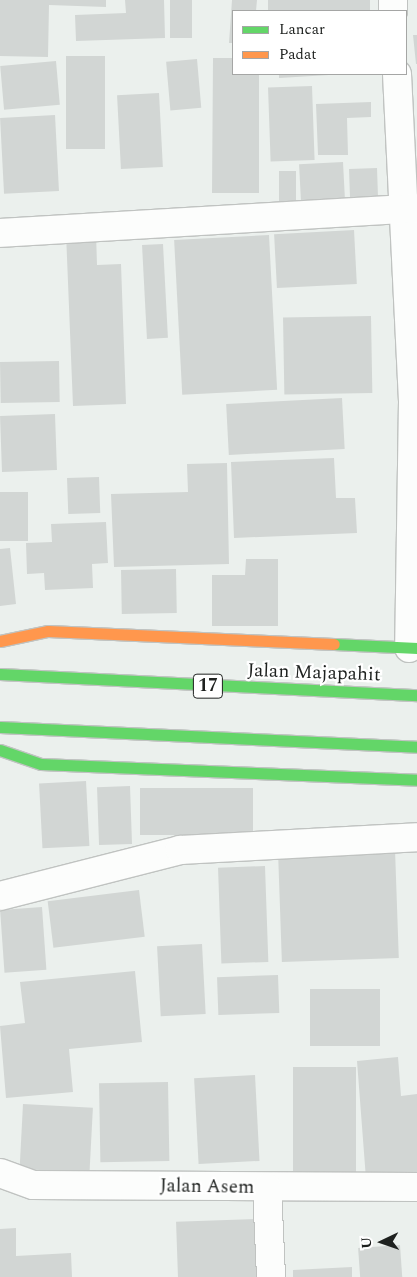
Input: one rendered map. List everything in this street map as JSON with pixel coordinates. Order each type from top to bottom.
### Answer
[{"type":"main road","points":[[0,642],[48,631],[413,648]]},
{"type":"main road","name":"Jalan Majapahit","points":[[0,674],[417,695]]},
{"type":"main road","points":[[0,727],[417,747]]},
{"type":"main road","points":[[0,750],[40,764],[417,780]]},
{"type":"street","points":[[396,75],[410,208],[413,402],[413,648]]},
{"type":"street","points":[[0,233],[410,208]]},
{"type":"street","points":[[0,896],[180,850],[417,837]]},
{"type":"street","name":"Jalan Asem","points":[[0,1173],[33,1185],[266,1188],[417,1187]]},
{"type":"street","points":[[266,1188],[272,1277]]},
{"type":"building","points":[[0,0],[106,0],[106,7],[49,5],[48,57],[0,56]]},
{"type":"building","points":[[125,0],[164,0],[165,38],[76,41],[75,15],[126,13]]},
{"type":"building","points":[[170,0],[192,0],[192,38],[170,38]]},
{"type":"building","points":[[232,0],[257,0],[256,10],[232,10],[232,43],[229,43]]},
{"type":"building","points":[[268,0],[370,0],[370,10],[268,10]]},
{"type":"building","points":[[413,35],[417,35],[417,64],[416,64]]},
{"type":"building","points":[[66,56],[105,56],[105,149],[66,149]]},
{"type":"building","points":[[213,58],[232,58],[232,75],[259,75],[259,193],[212,193]]},
{"type":"building","points":[[197,59],[201,108],[170,111],[166,62]]},
{"type":"building","points":[[56,61],[60,105],[4,110],[0,66]]},
{"type":"building","points":[[279,75],[329,75],[279,78]]},
{"type":"building","points":[[312,86],[315,160],[271,161],[268,88]]},
{"type":"building","points":[[159,93],[163,167],[121,169],[117,95]]},
{"type":"building","points":[[371,102],[371,117],[347,118],[348,155],[318,155],[316,104]]},
{"type":"building","points":[[55,115],[59,191],[4,194],[0,118]]},
{"type":"building","points":[[343,162],[345,204],[301,206],[299,164]]},
{"type":"building","points":[[415,164],[417,164],[417,190],[415,190]]},
{"type":"building","points":[[377,168],[378,199],[350,200],[349,169]]},
{"type":"building","points":[[279,171],[296,171],[296,202],[279,202]]},
{"type":"building","points":[[354,230],[357,284],[277,288],[274,234]]},
{"type":"building","points":[[66,233],[96,233],[97,265],[121,264],[126,404],[73,406]]},
{"type":"building","points":[[269,235],[277,390],[182,395],[174,240]]},
{"type":"building","points":[[163,244],[168,338],[147,339],[142,245]]},
{"type":"building","points":[[371,316],[372,393],[284,395],[283,318]]},
{"type":"building","points":[[59,361],[60,402],[1,403],[0,362]]},
{"type":"building","points":[[342,398],[345,449],[229,455],[226,404]]},
{"type":"building","points":[[55,414],[57,470],[2,472],[0,416]]},
{"type":"building","points":[[334,458],[336,498],[355,498],[357,533],[234,538],[231,462]]},
{"type":"building","points":[[227,463],[229,564],[114,567],[111,494],[188,492],[187,464]]},
{"type":"building","points":[[99,477],[100,513],[68,514],[67,478]]},
{"type":"building","points":[[0,492],[28,492],[28,541],[0,541]]},
{"type":"building","points":[[106,522],[108,563],[92,564],[93,588],[45,590],[44,573],[27,574],[26,543],[52,542],[51,524]]},
{"type":"building","points":[[10,548],[16,604],[0,606],[0,549]]},
{"type":"building","points":[[246,559],[278,559],[278,626],[212,626],[212,575],[245,575]]},
{"type":"building","points":[[176,569],[177,613],[122,614],[121,570]]},
{"type":"building","points":[[86,781],[89,846],[42,848],[39,783]]},
{"type":"building","points":[[130,786],[132,844],[99,845],[97,787]]},
{"type":"building","points":[[140,788],[253,788],[253,835],[140,835]]},
{"type":"building","points":[[395,849],[399,958],[282,962],[278,853]]},
{"type":"building","points":[[265,866],[268,962],[221,964],[218,868]]},
{"type":"building","points":[[139,890],[145,937],[53,948],[48,901]]},
{"type":"building","points":[[42,907],[46,970],[4,973],[0,910]]},
{"type":"building","points":[[202,944],[206,1014],[161,1016],[157,946]]},
{"type":"building","points":[[135,971],[142,1042],[69,1049],[73,1092],[6,1098],[0,1026],[25,1023],[20,982]]},
{"type":"building","points":[[278,975],[279,1013],[218,1015],[217,977]]},
{"type":"building","points":[[310,989],[380,989],[380,1046],[310,1046]]},
{"type":"building","points":[[398,1057],[401,1096],[417,1094],[417,1175],[366,1179],[357,1061]]},
{"type":"building","points":[[293,1067],[356,1067],[356,1173],[293,1173]]},
{"type":"building","points":[[255,1075],[260,1161],[199,1164],[194,1078]]},
{"type":"building","points":[[168,1082],[169,1161],[100,1162],[99,1083]]},
{"type":"building","points":[[23,1104],[93,1108],[90,1173],[20,1169]]},
{"type":"building","points":[[256,1219],[258,1277],[178,1277],[176,1222]]},
{"type":"building","points":[[16,1228],[16,1256],[71,1253],[72,1277],[0,1277],[0,1229]]},
{"type":"building","points":[[400,1245],[402,1277],[360,1277],[358,1248]]},
{"type":"building","points":[[352,1267],[352,1277],[293,1277],[293,1270]]},
{"type":"traffic: fast","points":[[334,644],[417,648]]},
{"type":"traffic: fast","points":[[0,674],[417,695]]},
{"type":"traffic: fast","points":[[0,727],[417,747]]},
{"type":"traffic: fast","points":[[0,750],[41,764],[417,780]]},
{"type":"traffic: slow","points":[[0,641],[48,631],[334,644]]}]
